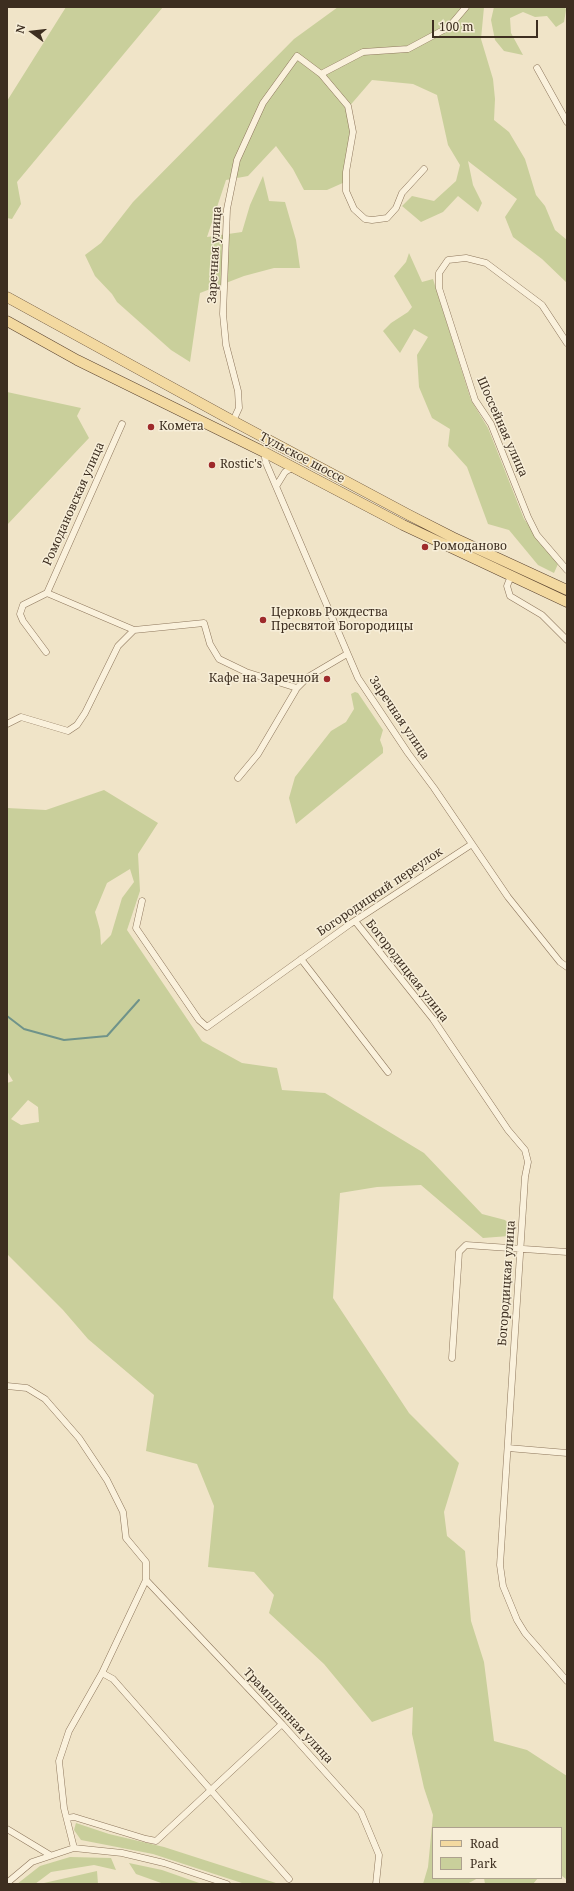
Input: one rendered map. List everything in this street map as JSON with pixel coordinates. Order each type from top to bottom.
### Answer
[{"type":"main road","name":"Тульское шоссе","points":[[7,297],[233,421],[452,537],[567,590]]},
{"type":"main road","name":"Тульское шоссе","points":[[7,321],[77,360],[264,452],[402,525],[567,602]]},
{"type":"street","points":[[424,169],[402,193],[396,208],[387,218],[365,219],[354,209],[346,191],[346,172],[353,132],[348,106],[321,74],[363,52],[408,49],[449,27],[466,7]]},
{"type":"street","name":"Заречная улица","points":[[233,421],[239,408],[238,391],[226,345],[223,314],[227,209],[237,160],[263,103],[297,56],[321,74]]},
{"type":"street","points":[[537,68],[567,122]]},
{"type":"street","name":"Шоссейная улица","points":[[567,343],[542,305],[486,263],[466,258],[448,260],[439,273],[439,288],[475,400],[491,424],[528,517],[537,535],[567,570]]},
{"type":"street","name":"Ромодановская улица","points":[[47,593],[122,424]]},
{"type":"street","name":"Заречная улица","points":[[264,452],[266,464],[277,485],[358,678],[508,897],[560,962],[567,966]]},
{"type":"street","points":[[277,485],[285,472],[290,469],[297,469]]},
{"type":"street","points":[[511,576],[507,586],[510,596],[542,615],[567,640]]},
{"type":"street","points":[[46,652],[23,621],[20,614],[23,605],[47,593],[134,630],[204,622],[210,644],[220,659],[246,672],[297,688]]},
{"type":"street","points":[[7,724],[21,717],[68,731],[78,725],[86,713],[118,646],[134,630]]},
{"type":"street","points":[[238,778],[258,754],[297,688],[308,677],[347,654]]},
{"type":"street","name":"Богородицкий переулок","points":[[142,901],[136,928],[199,1020],[207,1027],[355,921],[472,844]]},
{"type":"street","name":"Богородицкая улица","points":[[355,921],[433,1019],[508,1130],[525,1150],[528,1162],[525,1177],[500,1565],[503,1586],[516,1620],[525,1633],[567,1681]]},
{"type":"street","points":[[301,959],[388,1072]]},
{"type":"street","points":[[452,1358],[459,1252],[466,1245],[567,1252]]},
{"type":"street","points":[[7,1386],[27,1388],[45,1400],[79,1438],[107,1480],[124,1512],[126,1538],[146,1562],[146,1580],[102,1673],[69,1730],[59,1761],[60,1784],[74,1848]]},
{"type":"street","points":[[508,1448],[567,1453]]},
{"type":"street","name":"Трамплинная улица","points":[[146,1580],[282,1724],[361,1812],[379,1854],[376,1884]]},
{"type":"street","points":[[102,1673],[114,1679],[289,1879]]},
{"type":"street","points":[[67,1818],[74,1817],[156,1841],[282,1724]]},
{"type":"street","points":[[7,1829],[50,1855]]},
{"type":"street","points":[[7,1883],[32,1862],[74,1848],[115,1852],[164,1863],[227,1884]]},
{"type":"green space","points":[[66,7],[163,7],[17,182],[21,204],[12,219],[7,218],[7,101]]},
{"type":"green space","points":[[338,7],[484,7],[481,39],[493,79],[495,99],[494,120],[509,132],[525,159],[536,195],[545,206],[555,230],[567,240],[567,283],[542,259],[513,237],[505,217],[517,199],[468,161],[473,185],[482,203],[478,212],[458,196],[443,212],[421,222],[402,206],[412,196],[434,201],[456,181],[460,165],[448,145],[437,95],[413,84],[372,80],[347,109],[351,137],[345,182],[327,190],[304,190],[293,169],[276,146],[248,176],[226,180],[207,237],[242,232],[250,205],[263,176],[269,201],[285,202],[296,240],[300,268],[274,268],[244,276],[200,293],[190,362],[171,350],[117,302],[112,294],[95,276],[85,255],[101,243],[133,202],[294,39]]},
{"type":"green space","points":[[494,7],[565,7],[566,10],[564,22],[556,27],[547,16],[535,17],[523,12],[510,18],[511,33],[523,55],[504,51],[495,40],[491,20]]},
{"type":"green space","points":[[409,253],[422,282],[433,279],[471,400],[488,428],[524,519],[558,564],[554,573],[538,565],[509,530],[488,524],[467,467],[448,446],[450,429],[432,418],[419,387],[417,355],[428,337],[414,329],[400,353],[383,331],[391,323],[408,312],[412,307],[394,276],[406,262]]},
{"type":"green space","points":[[7,392],[81,408],[77,416],[89,438],[7,525]]},
{"type":"green space","points":[[355,692],[358,693],[383,730],[380,740],[383,753],[296,824],[289,798],[295,777],[331,731],[346,722],[354,709],[351,694]]},
{"type":"green space","points":[[104,790],[158,823],[138,854],[140,891],[127,930],[202,1041],[242,1063],[277,1068],[282,1090],[325,1093],[424,1153],[482,1214],[505,1220],[512,1227],[509,1236],[483,1238],[421,1185],[377,1187],[340,1193],[333,1298],[409,1413],[459,1463],[444,1512],[447,1536],[465,1551],[471,1621],[484,1662],[494,1741],[527,1750],[567,1776],[567,1880],[562,1876],[562,1827],[432,1827],[432,1879],[476,1879],[467,1884],[423,1884],[428,1867],[433,1815],[424,1788],[412,1734],[413,1707],[372,1722],[324,1664],[269,1613],[274,1595],[254,1572],[208,1567],[214,1506],[197,1464],[146,1451],[154,1395],[88,1339],[63,1310],[7,1254],[7,1083],[13,1081],[7,1071],[7,808],[46,810]],"holes":[[[130,869],[134,882],[122,898],[111,935],[101,945],[100,930],[95,912],[107,883]],[[28,1100],[38,1107],[39,1122],[21,1125],[11,1119]]]},
{"type":"green space","points":[[76,1823],[109,1834],[164,1847],[279,1884],[245,1884],[153,1854],[81,1840],[74,1830]]},
{"type":"green space","points":[[70,1857],[111,1858],[116,1870],[94,1865],[51,1872],[35,1884],[17,1884],[40,1866]]},
{"type":"green space","points":[[129,1863],[162,1870],[202,1884],[164,1884],[136,1874]]},
{"type":"green space","points":[[97,1871],[98,1884],[43,1884],[44,1883]]},
{"type":"green space","points":[[484,1879],[537,1879],[533,1884],[485,1884]]},
{"type":"waterway","points":[[7,1016],[24,1029],[64,1040],[107,1036],[139,1000]]},
{"type":"place","name":"Комета","points":[[151,427]]},
{"type":"place","name":"Rostic's","points":[[212,465]]},
{"type":"place","name":"Ромоданово","points":[[425,547]]},
{"type":"place","name":"Церковь Рождества Пресвятой Богородицы","points":[[263,620]]},
{"type":"place","name":"Кафе на Заречной","points":[[327,679]]}]
